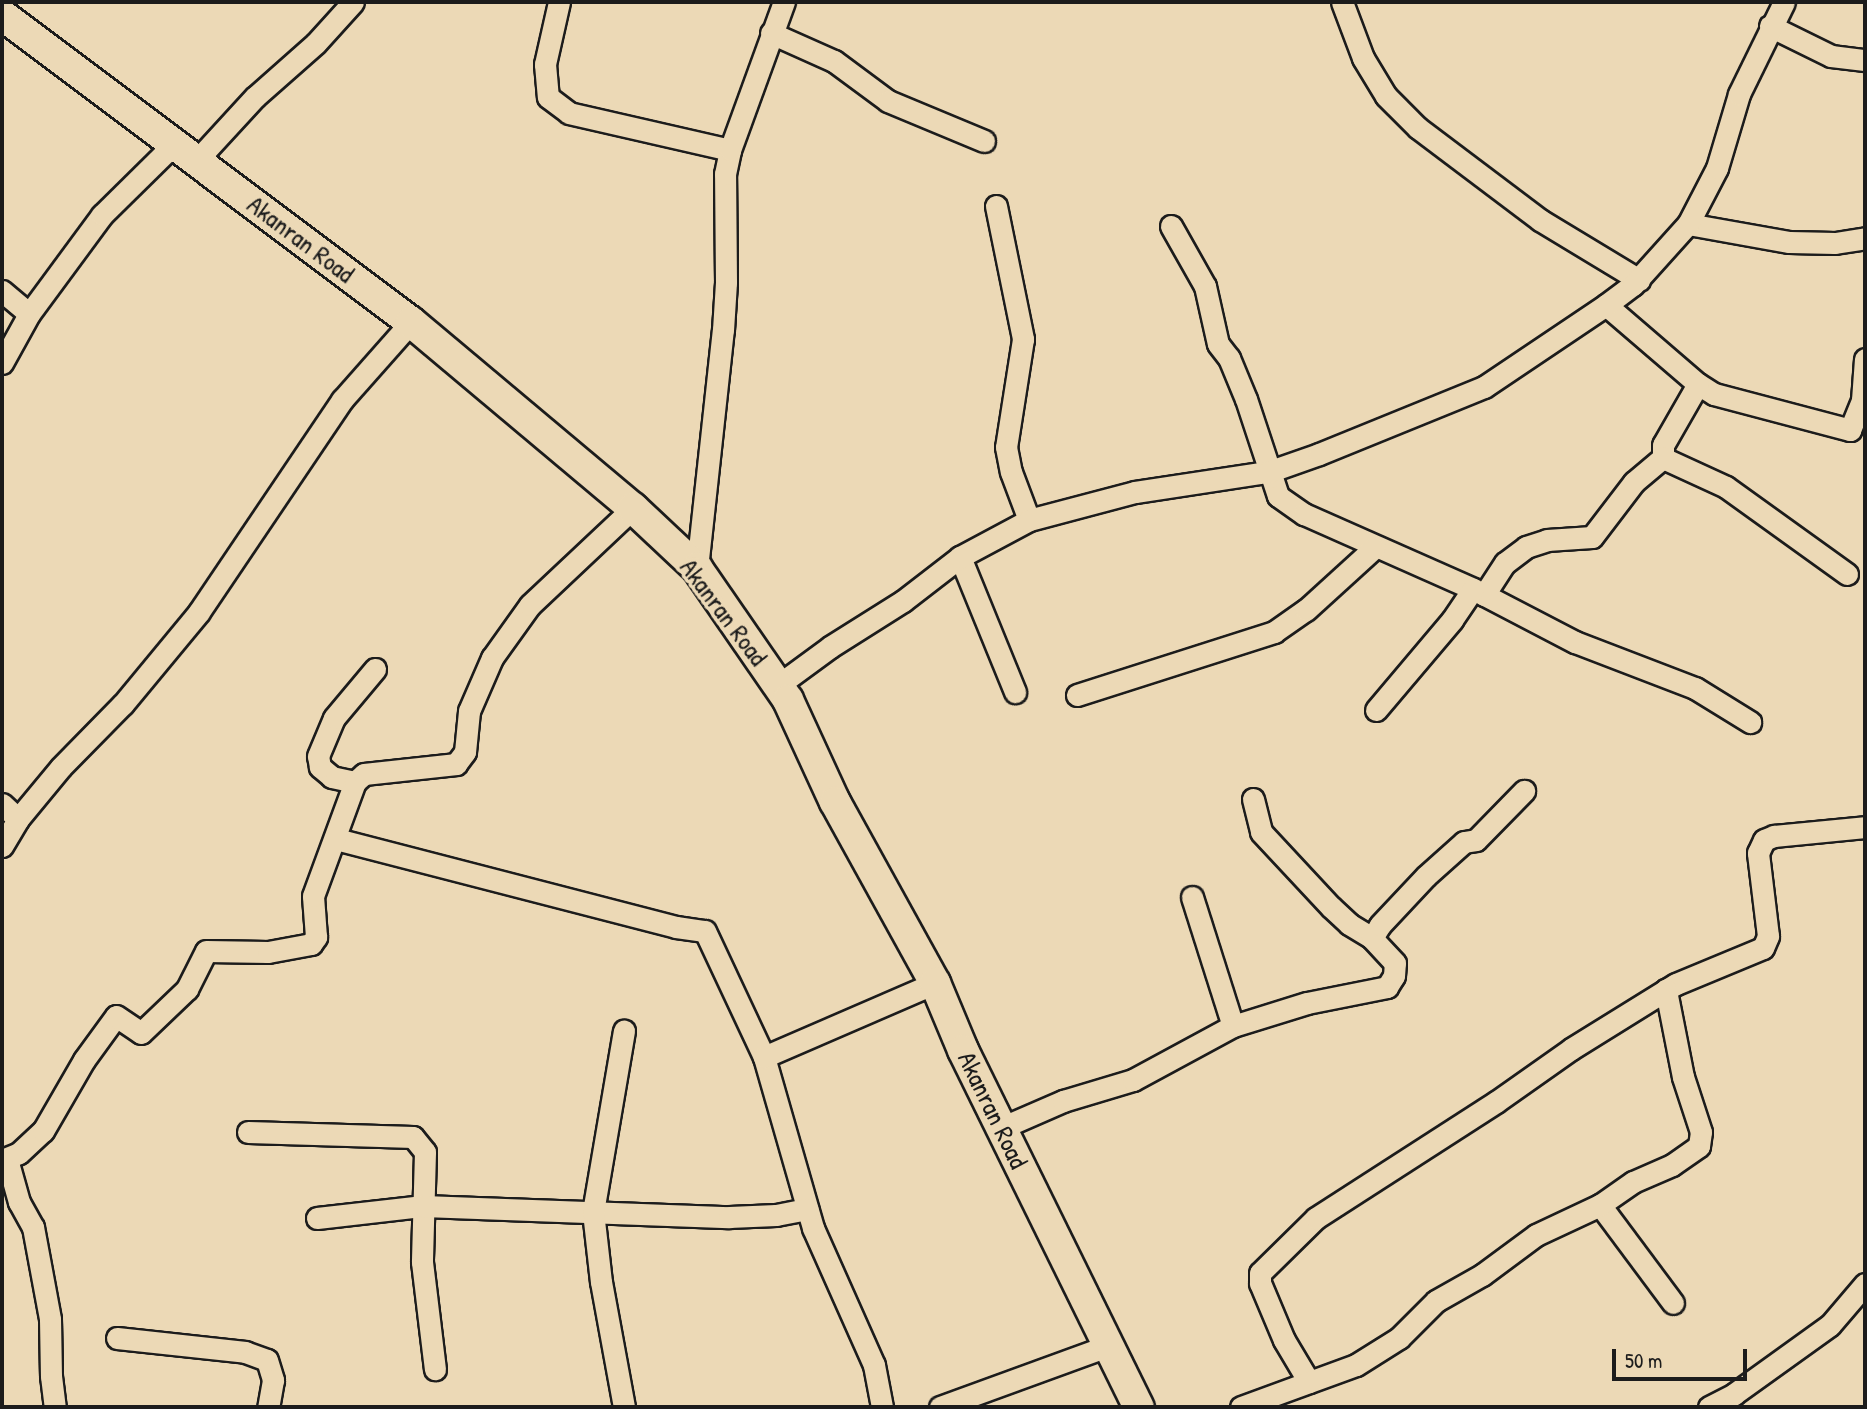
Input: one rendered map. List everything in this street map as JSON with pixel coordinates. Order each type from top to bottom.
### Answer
[{"type":"main road","name":"Akanran Road","points":[[12,14],[185,152],[411,322],[633,508],[697,568],[788,700],[835,802],[935,983],[1001,1128],[1139,1407]]},
{"type":"street","points":[[2,363],[29,314],[102,215],[255,97],[316,43],[353,2]]},
{"type":"street","points":[[559,2],[545,64],[548,97],[569,113],[730,150]]},
{"type":"street","points":[[697,568],[719,381],[726,282],[725,174],[730,150],[784,2]]},
{"type":"street","points":[[1342,2],[1369,68],[1387,96],[1418,128],[1540,220],[1639,280]]},
{"type":"street","points":[[777,686],[830,647],[903,601],[960,558],[1029,520],[1136,492],[1268,472],[1418,416],[1484,387],[1639,280],[1688,224],[1717,168],[1739,94],[1784,2]]},
{"type":"street","points":[[1770,26],[1831,56],[1865,60]]},
{"type":"street","points":[[771,33],[834,61],[888,101],[984,141]]},
{"type":"street","points":[[996,205],[1023,339],[1006,447],[1011,472],[1029,520]]},
{"type":"street","points":[[1688,224],[1789,242],[1835,243],[1865,239]]},
{"type":"street","points":[[1171,226],[1205,286],[1217,344],[1229,358],[1246,399],[1278,496],[1304,514],[1374,548],[1478,592],[1575,642],[1695,688],[1750,722]]},
{"type":"street","points":[[2,291],[29,314]]},
{"type":"street","points":[[1605,304],[1698,384],[1714,394],[1850,430],[1862,400],[1865,359]]},
{"type":"street","points":[[2,846],[18,819],[87,738],[123,704],[199,612],[342,400],[411,322]]},
{"type":"street","points":[[1663,458],[1663,445],[1698,384]]},
{"type":"street","points":[[1663,458],[1726,487],[1847,574]]},
{"type":"street","points":[[1376,710],[1452,620],[1506,563],[1526,547],[1548,540],[1592,537],[1634,482],[1663,458]]},
{"type":"street","points":[[55,1407],[51,1376],[50,1319],[33,1227],[19,1202],[4,1160],[19,1153],[43,1130],[84,1060],[116,1016],[141,1033],[187,989],[206,951],[268,952],[311,943],[316,937],[313,896],[355,782],[364,774],[456,764],[465,751],[469,711],[492,658],[530,605],[633,508]]},
{"type":"street","points":[[1077,695],[1274,632],[1306,610],[1374,548]]},
{"type":"street","points":[[960,558],[1015,692]]},
{"type":"street","points":[[355,782],[332,777],[320,768],[318,756],[334,718],[375,669]]},
{"type":"street","points":[[1372,938],[1380,925],[1426,876],[1464,842],[1476,840],[1524,791]]},
{"type":"street","points":[[1001,1128],[1063,1101],[1133,1080],[1233,1026],[1307,1003],[1387,987],[1394,976],[1395,963],[1372,938],[1340,916],[1261,832],[1253,799]]},
{"type":"street","points":[[2,803],[18,819]]},
{"type":"street","points":[[1309,1382],[1284,1340],[1260,1283],[1260,1273],[1316,1218],[1496,1102],[1571,1049],[1666,990],[1767,943],[1758,853],[1764,841],[1774,835],[1865,827]]},
{"type":"street","points":[[336,839],[676,927],[705,931],[764,1056],[807,1209],[874,1365],[882,1407]]},
{"type":"street","points":[[1192,897],[1233,1026]]},
{"type":"street","points":[[764,1056],[935,983]]},
{"type":"street","points":[[1241,1407],[1356,1365],[1399,1338],[1436,1301],[1482,1275],[1536,1235],[1600,1205],[1633,1182],[1672,1165],[1699,1146],[1701,1132],[1683,1077],[1666,990]]},
{"type":"street","points":[[624,1031],[593,1212],[601,1282],[624,1407]]},
{"type":"street","points":[[248,1132],[413,1137],[425,1152],[422,1262],[435,1369]]},
{"type":"street","points":[[1600,1205],[1673,1303]]},
{"type":"street","points":[[317,1218],[423,1206],[759,1217],[807,1209]]},
{"type":"street","points":[[1709,1407],[1738,1401],[1830,1325],[1865,1284]]},
{"type":"street","points":[[117,1338],[244,1352],[267,1360],[273,1380],[268,1407]]},
{"type":"street","points":[[940,1407],[1108,1346]]}]
